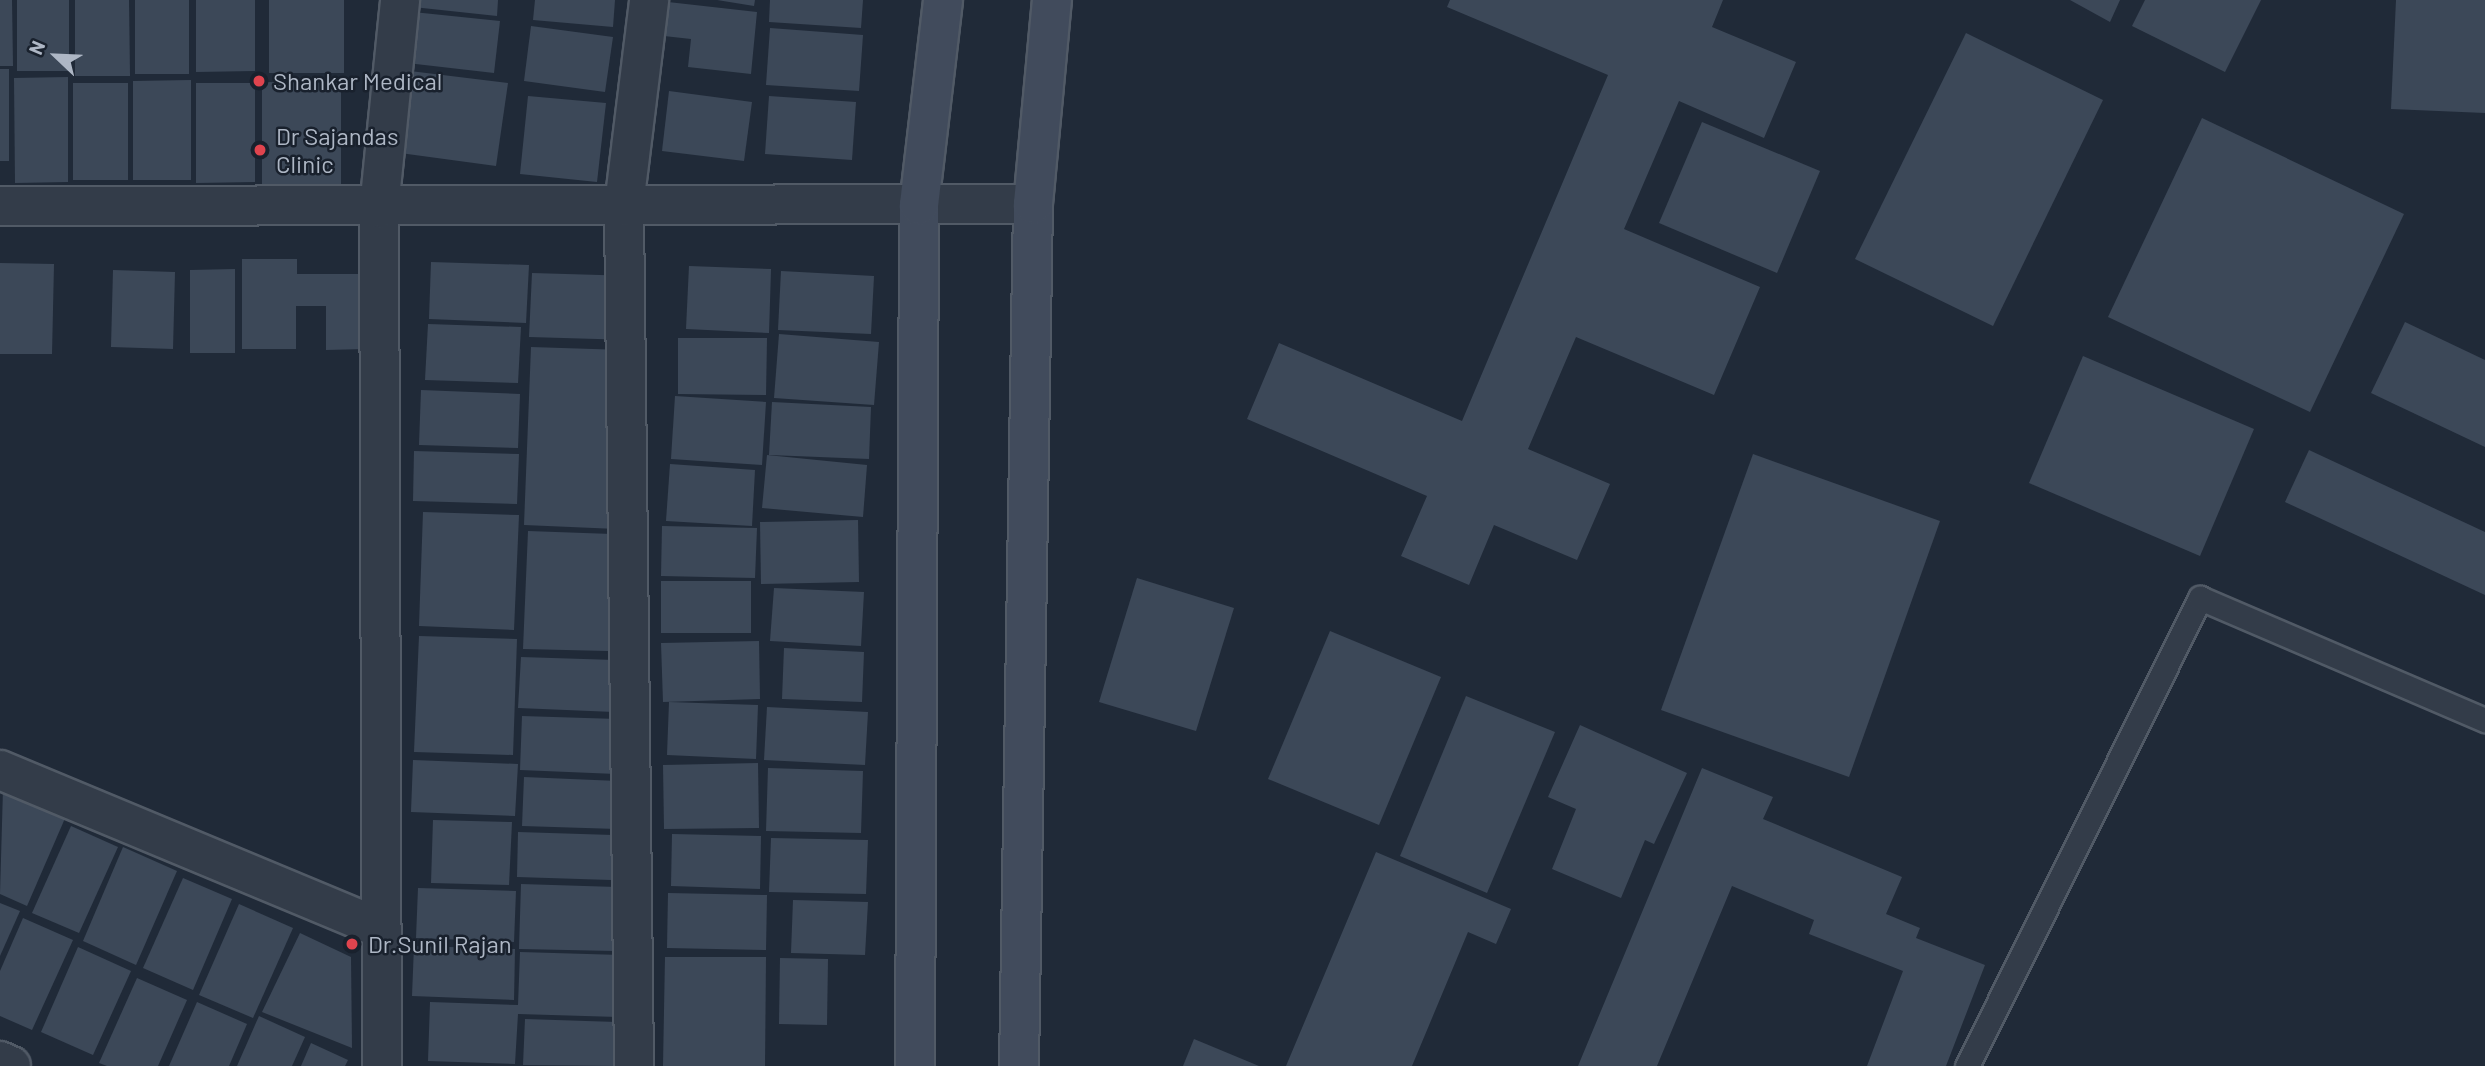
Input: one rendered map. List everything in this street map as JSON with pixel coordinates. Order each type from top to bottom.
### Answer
[{"type":"main road","points":[[915,1066],[919,205],[943,0]]},
{"type":"main road","points":[[1018,1066],[1025,897],[1033,204],[1052,0]]},
{"type":"street","points":[[382,1066],[379,208],[400,0]]},
{"type":"street","points":[[634,1066],[624,205],[649,0]]},
{"type":"street","points":[[0,206],[379,208],[1033,204]]},
{"type":"street","points":[[0,770],[380,928]]},
{"type":"street","points":[[0,1061],[11,1066]]},
{"type":"lane","points":[[1966,1066],[2200,598],[2485,720]]},
{"type":"building","points":[[0,0],[12,0],[13,66],[0,66]]},
{"type":"building","points":[[17,0],[69,0],[69,71],[17,71]]},
{"type":"building","points":[[75,0],[129,0],[130,76],[75,76]]},
{"type":"building","points":[[135,0],[189,0],[189,74],[135,74]]},
{"type":"building","points":[[196,0],[255,0],[255,71],[196,72]]},
{"type":"building","points":[[269,0],[344,0],[344,73],[269,73]]},
{"type":"building","points":[[414,0],[498,0],[497,16],[413,7]]},
{"type":"building","points":[[535,0],[615,0],[613,27],[533,20]]},
{"type":"building","points":[[717,0],[755,0],[754,6]]},
{"type":"building","points":[[770,0],[863,0],[861,28],[769,22]]},
{"type":"building","points":[[1450,0],[1723,0],[1712,27],[1796,62],[1764,138],[1679,101],[1624,229],[1760,287],[1714,395],[1576,337],[1528,449],[1610,484],[1577,560],[1494,525],[1469,585],[1401,556],[1427,496],[1247,419],[1279,343],[1462,421],[1608,75],[1447,7]]},
{"type":"building","points":[[2070,0],[2120,0],[2110,22]]},
{"type":"building","points":[[2145,0],[2261,0],[2225,72],[2132,26]]},
{"type":"building","points":[[2396,0],[2485,0],[2485,113],[2391,109]]},
{"type":"building","points":[[668,2],[757,12],[751,74],[688,67],[691,39],[664,36]]},
{"type":"building","points":[[413,12],[500,21],[494,73],[407,63]]},
{"type":"building","points":[[531,26],[613,37],[605,92],[524,81]]},
{"type":"building","points":[[770,28],[863,35],[859,91],[766,85]]},
{"type":"building","points":[[1966,33],[2103,100],[1993,326],[1855,259]]},
{"type":"building","points":[[0,69],[9,69],[9,161],[0,161]]},
{"type":"building","points":[[410,71],[508,83],[496,166],[400,153]]},
{"type":"building","points":[[68,77],[68,182],[15,183],[14,78]]},
{"type":"building","points":[[191,80],[191,180],[133,180],[133,81]]},
{"type":"building","points":[[262,82],[341,83],[341,191],[262,191]]},
{"type":"building","points":[[73,83],[128,83],[128,180],[73,180]]},
{"type":"building","points":[[196,83],[255,83],[255,182],[196,183]]},
{"type":"building","points":[[669,91],[752,102],[744,161],[662,151]]},
{"type":"building","points":[[528,96],[606,103],[597,182],[520,174]]},
{"type":"building","points":[[769,96],[856,102],[852,160],[765,154]]},
{"type":"building","points":[[2202,118],[2404,214],[2310,412],[2108,317]]},
{"type":"building","points":[[1702,122],[1820,171],[1777,273],[1659,223]]},
{"type":"building","points":[[242,259],[297,259],[297,274],[364,274],[365,349],[326,350],[326,306],[296,306],[296,349],[242,349]]},
{"type":"building","points":[[431,262],[529,265],[526,323],[429,319]]},
{"type":"building","points":[[0,263],[54,264],[52,354],[0,354]]},
{"type":"building","points":[[689,266],[771,269],[769,333],[686,329]]},
{"type":"building","points":[[235,269],[235,353],[190,353],[190,270]]},
{"type":"building","points":[[113,270],[175,272],[173,349],[111,347]]},
{"type":"building","points":[[781,271],[874,276],[871,334],[778,330]]},
{"type":"building","points":[[532,273],[634,276],[631,340],[529,337]]},
{"type":"building","points":[[2405,322],[2485,360],[2485,447],[2371,393]]},
{"type":"building","points":[[428,324],[521,327],[518,383],[425,380]]},
{"type":"building","points":[[779,334],[879,342],[874,405],[774,398]]},
{"type":"building","points":[[678,338],[767,338],[766,395],[678,394]]},
{"type":"building","points":[[531,347],[624,350],[617,529],[524,525]]},
{"type":"building","points":[[2083,356],[2254,429],[2200,556],[2029,483]]},
{"type":"building","points":[[421,390],[520,394],[518,448],[419,445]]},
{"type":"building","points":[[675,396],[766,402],[762,465],[671,459]]},
{"type":"building","points":[[772,402],[871,407],[869,459],[769,455]]},
{"type":"building","points":[[2309,450],[2485,532],[2485,595],[2285,502]]},
{"type":"building","points":[[414,451],[519,454],[517,504],[413,501]]},
{"type":"building","points":[[1753,454],[1940,521],[1849,777],[1661,710]]},
{"type":"building","points":[[767,455],[867,465],[863,517],[762,508]]},
{"type":"building","points":[[670,464],[755,470],[752,526],[666,521]]},
{"type":"building","points":[[423,512],[519,515],[514,630],[419,626]]},
{"type":"building","points":[[858,520],[859,582],[761,584],[760,522]]},
{"type":"building","points":[[662,526],[757,528],[755,578],[661,576]]},
{"type":"building","points":[[528,531],[612,534],[608,651],[523,649]]},
{"type":"building","points":[[1137,578],[1234,608],[1196,731],[1099,702]]},
{"type":"building","points":[[661,581],[751,581],[751,633],[661,633]]},
{"type":"building","points":[[774,588],[864,592],[861,646],[770,641]]},
{"type":"building","points":[[1330,631],[1441,677],[1379,825],[1268,779]]},
{"type":"building","points":[[419,636],[517,639],[513,755],[414,752]]},
{"type":"building","points":[[759,641],[760,699],[663,702],[661,643]]},
{"type":"building","points":[[784,648],[864,652],[862,702],[782,699]]},
{"type":"building","points":[[521,657],[615,660],[614,712],[518,708]]},
{"type":"building","points":[[1466,696],[1555,732],[1487,893],[1400,856]]},
{"type":"building","points":[[669,702],[758,705],[756,759],[667,755]]},
{"type":"building","points":[[767,707],[868,712],[865,765],[764,760]]},
{"type":"building","points":[[522,716],[618,719],[616,774],[520,770]]},
{"type":"building","points":[[1580,725],[1687,773],[1654,844],[1645,840],[1621,898],[1552,869],[1576,809],[1548,797]]},
{"type":"building","points":[[413,760],[518,764],[515,816],[411,812]]},
{"type":"building","points":[[758,763],[759,828],[664,829],[663,765]]},
{"type":"building","points":[[768,768],[863,771],[861,833],[766,831]]},
{"type":"building","points":[[1702,768],[1773,797],[1763,819],[1902,877],[1886,914],[1920,928],[1916,938],[1985,965],[1946,1066],[1867,1066],[1903,971],[1809,934],[1814,920],[1732,886],[1657,1066],[1578,1066]]},
{"type":"building","points":[[524,777],[618,781],[617,829],[522,826]]},
{"type":"building","points":[[3,789],[66,816],[27,906],[0,894]]},
{"type":"building","points":[[433,820],[512,822],[509,885],[431,883]]},
{"type":"building","points":[[71,826],[118,847],[79,933],[32,913]]},
{"type":"building","points":[[518,832],[613,835],[611,880],[517,877]]},
{"type":"building","points":[[672,834],[761,836],[760,889],[671,886]]},
{"type":"building","points":[[771,838],[868,840],[866,894],[769,892]]},
{"type":"building","points":[[123,847],[177,871],[136,965],[83,941]]},
{"type":"building","points":[[1376,852],[1511,909],[1496,944],[1468,932],[1412,1066],[1286,1066]]},
{"type":"building","points":[[183,878],[232,899],[193,990],[143,968]]},
{"type":"building","points":[[521,884],[617,887],[615,951],[519,949]]},
{"type":"building","points":[[418,888],[516,891],[514,942],[416,938]]},
{"type":"building","points":[[668,893],[767,895],[766,950],[667,948]]},
{"type":"building","points":[[793,900],[868,902],[865,955],[791,953]]},
{"type":"building","points":[[0,903],[20,911],[0,956]]},
{"type":"building","points":[[239,904],[293,928],[253,1018],[199,995]]},
{"type":"building","points":[[23,918],[73,940],[32,1030],[0,1016],[0,971]]},
{"type":"building","points":[[300,933],[351,957],[352,1048],[262,1012]]},
{"type":"building","points":[[414,946],[515,949],[514,1000],[412,996]]},
{"type":"building","points":[[78,947],[131,971],[93,1055],[41,1032]]},
{"type":"building","points":[[520,952],[621,955],[618,1017],[518,1014],[515,1064],[428,1061],[430,1002],[518,1005]]},
{"type":"building","points":[[665,957],[766,957],[765,1066],[663,1066]]},
{"type":"building","points":[[780,958],[828,959],[827,1025],[779,1024]]},
{"type":"building","points":[[137,978],[187,1000],[158,1066],[107,1066],[99,1063]]},
{"type":"building","points":[[197,1002],[247,1024],[229,1066],[169,1066]]},
{"type":"building","points":[[259,1016],[305,1037],[292,1066],[237,1066]]},
{"type":"building","points":[[525,1019],[617,1022],[615,1066],[523,1065]]},
{"type":"building","points":[[1194,1039],[1259,1066],[1183,1066]]},
{"type":"building","points":[[311,1043],[348,1060],[345,1066],[301,1066]]},
{"type":"place","name":"Shankar Medical","points":[[259,81]]},
{"type":"place","name":"Dr Sajandas Clinic","points":[[260,150]]},
{"type":"place","name":"Dr.Sunil Rajan","points":[[352,944]]}]
